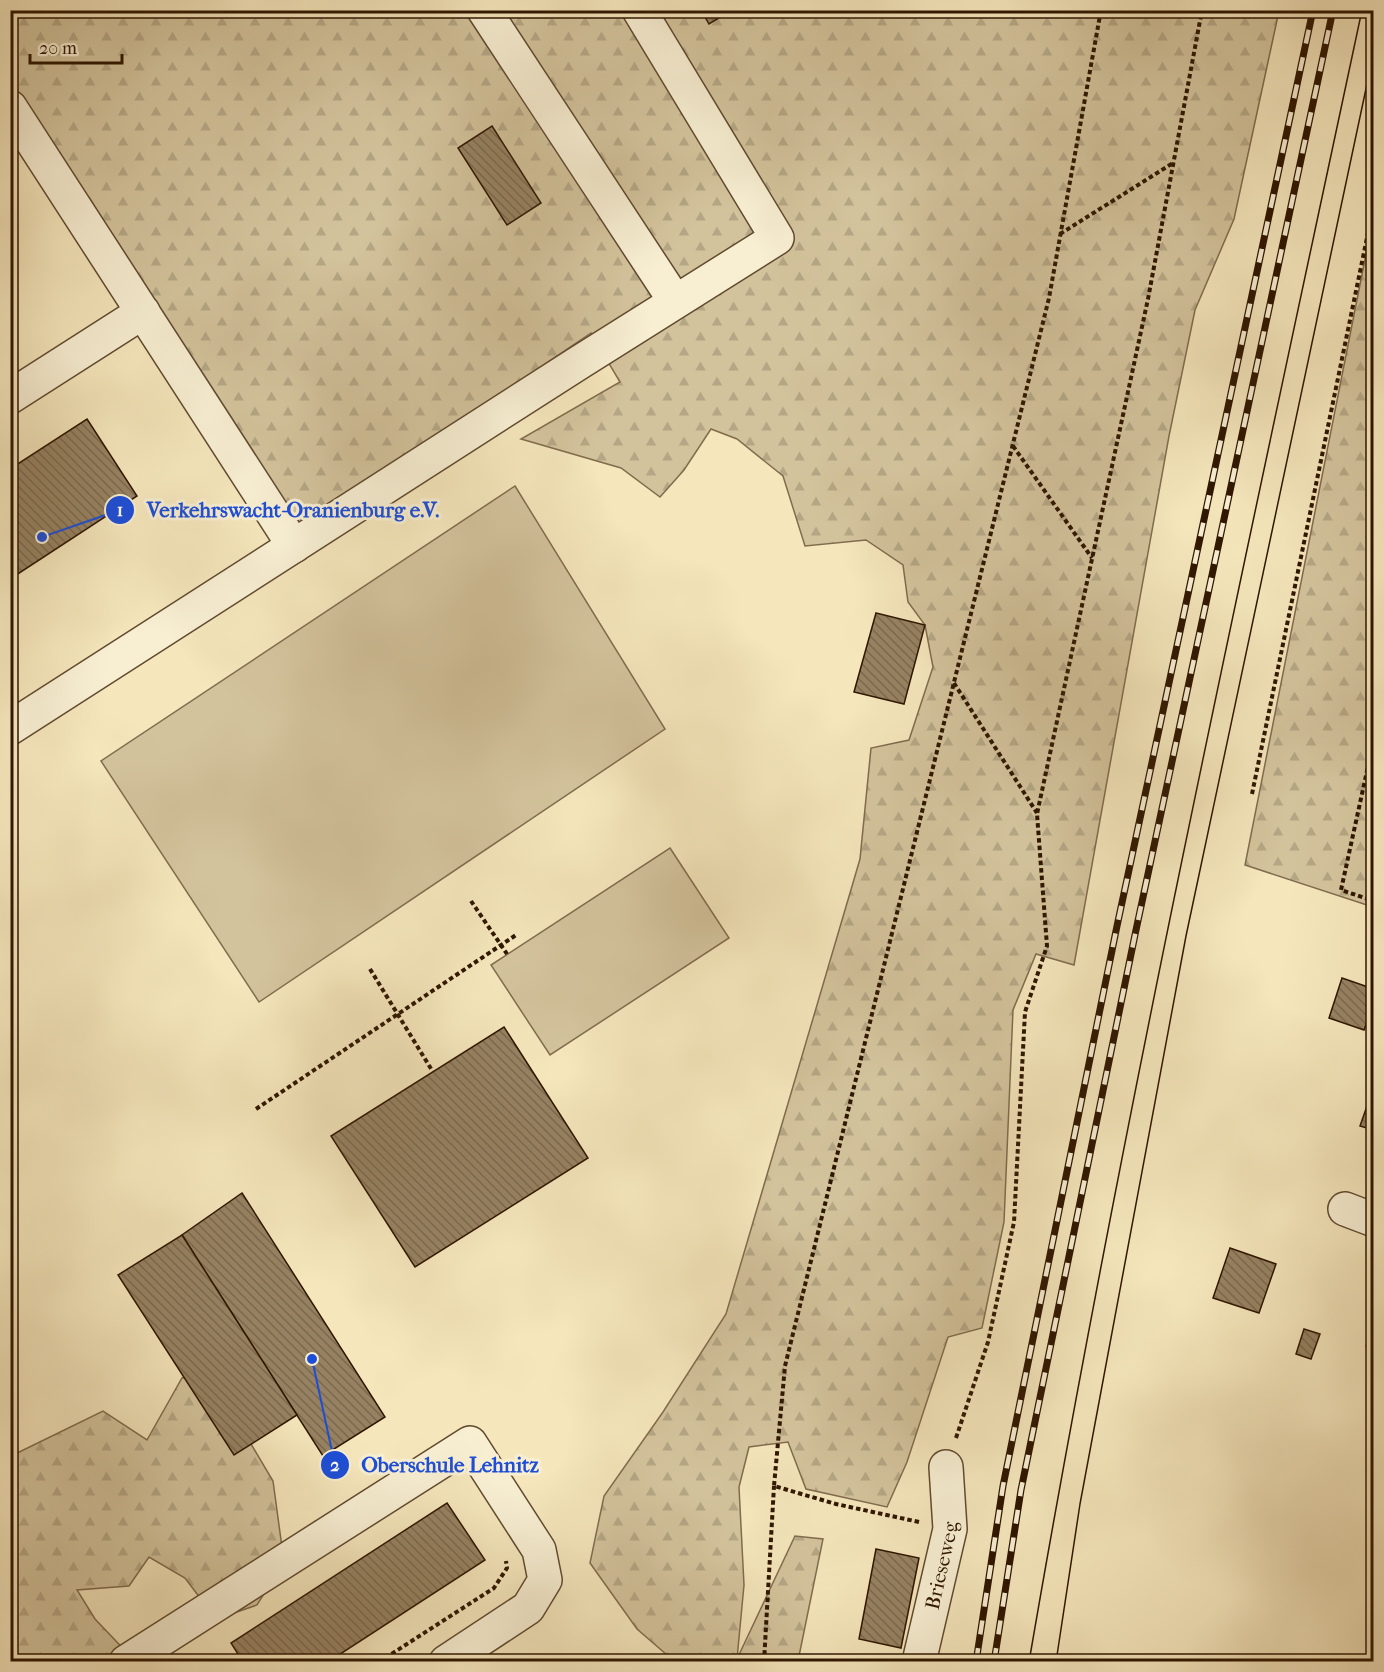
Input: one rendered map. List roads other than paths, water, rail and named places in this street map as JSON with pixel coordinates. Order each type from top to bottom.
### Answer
[{"type":"lane","points":[[484,10],[675,301]]},
{"type":"lane","points":[[10,728],[777,238],[639,10]]},
{"type":"lane","points":[[10,107],[294,546]]},
{"type":"lane","points":[[10,397],[143,312]]},
{"type":"lane","points":[[126,1662],[470,1443],[539,1550],[545,1580],[528,1608],[446,1662]]},
{"type":"lane","name":"Brieseweg","points":[[919,1662],[950,1528],[946,1467]]},
{"type":"tram line","points":[[1029,1662],[1145,1041],[1230,628],[1362,10]]},
{"type":"tram line","points":[[1056,1662],[1080,1504],[1186,936],[1374,51]]},
{"type":"railway","points":[[976,1662],[1003,1486],[1117,926],[1313,10]]},
{"type":"railway","points":[[994,1662],[1021,1490],[1136,930],[1333,10]]},
{"type":"place","name":"Verkehrswacht-Oranienburg e.V.","points":[[42,537]]},
{"type":"place","name":"Oberschule Lehnitz","points":[[312,1359]]}]
